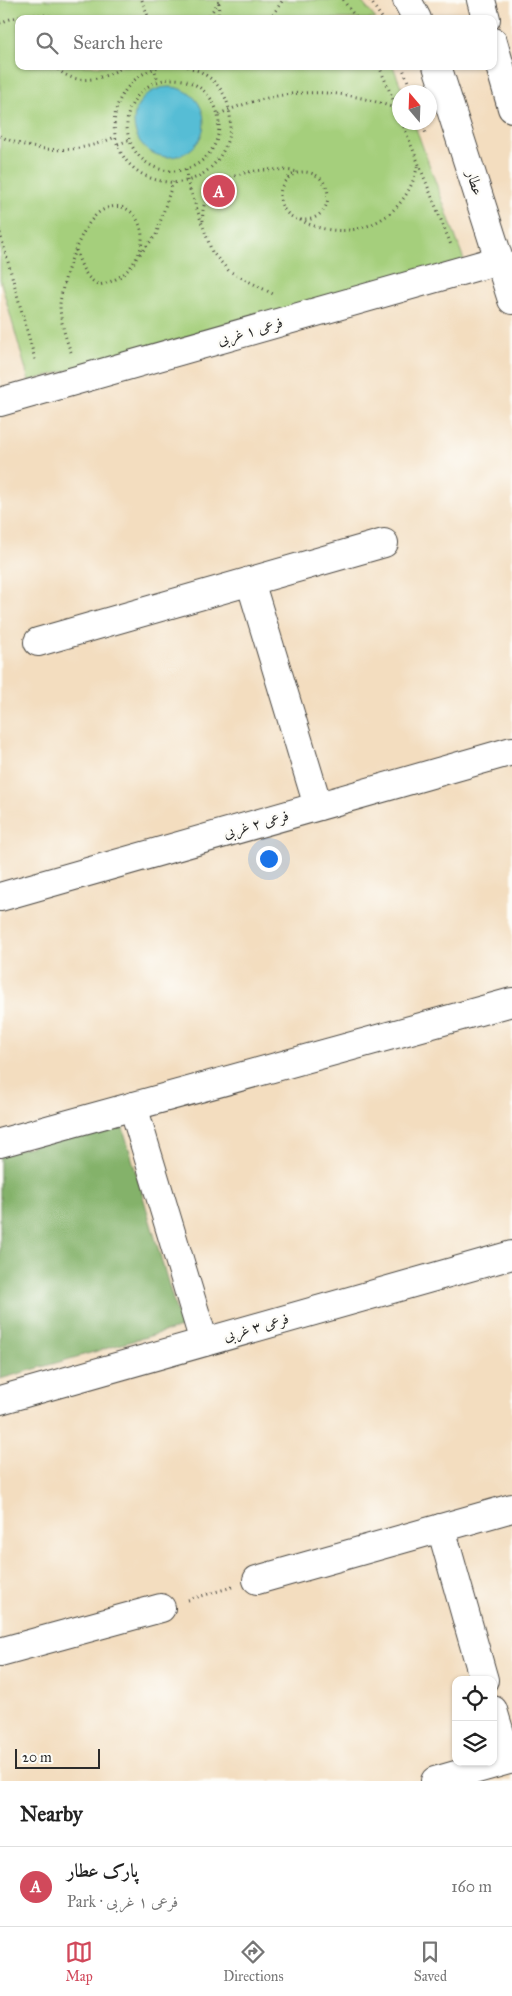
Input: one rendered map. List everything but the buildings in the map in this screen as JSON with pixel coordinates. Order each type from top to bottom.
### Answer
[{"type":"street","points":[[407,0],[415,15]]},
{"type":"street","points":[[412,0],[416,15]]},
{"type":"street","points":[[497,56],[512,108]]},
{"type":"street","name":"عطار","points":[[438,70],[512,300]]},
{"type":"street","name":"فرعی ۱ غربی","points":[[0,402],[499,260]]},
{"type":"street","points":[[38,642],[384,543]]},
{"type":"street","points":[[250,581],[318,806]]},
{"type":"street","name":"فرعی ۲ غربی","points":[[0,896],[512,752]]},
{"type":"street","points":[[0,1143],[512,1002]]},
{"type":"street","points":[[133,1106],[204,1342]]},
{"type":"street","name":"فرعی ۳ غربی","points":[[0,1400],[512,1255]]},
{"type":"street","points":[[257,1580],[512,1508]]},
{"type":"street","points":[[441,1528],[483,1676]]},
{"type":"street","points":[[0,1652],[161,1608]]},
{"type":"street","points":[[434,1781],[510,1760],[497,1721]]},
{"type":"path","points":[[142,0],[148,15]]},
{"type":"path","points":[[210,15],[220,0]]},
{"type":"path","points":[[217,15],[220,0]]},
{"type":"path","points":[[273,15],[283,0]]},
{"type":"path","points":[[344,0],[354,15]]},
{"type":"path","points":[[370,0],[379,15]]},
{"type":"path","points":[[0,23],[15,18]]},
{"type":"path","points":[[59,70],[64,75],[79,79],[96,79],[115,70]]},
{"type":"path","points":[[149,70],[131,81],[119,97],[114,116],[115,137],[121,153],[133,168],[149,178],[174,182],[187,181],[204,173],[218,160],[228,144],[232,124],[230,109],[219,88],[205,74],[196,70]]},
{"type":"path","points":[[155,70],[158,81]]},
{"type":"path","points":[[381,70],[392,97]]},
{"type":"path","points":[[404,70],[409,85]]},
{"type":"path","points":[[182,79],[197,84],[209,94],[219,114],[218,139],[210,153],[200,163],[186,170],[171,171],[156,168],[144,161],[134,150],[130,140],[127,121],[130,107],[139,94],[158,81],[182,79]]},
{"type":"path","points":[[219,114],[261,99],[310,91],[350,95],[392,108]]},
{"type":"path","points":[[405,130],[455,253]]},
{"type":"path","points":[[0,136],[30,147],[52,150],[86,148],[115,137]]},
{"type":"path","points":[[118,144],[130,140]]},
{"type":"path","points":[[301,172],[291,175],[286,180],[280,196],[285,212],[315,228],[330,231],[359,230],[372,226],[400,204],[416,174],[418,162]]},
{"type":"path","points":[[203,226],[204,208],[208,197],[234,175],[262,169],[284,169],[314,174],[326,184],[329,198],[323,213],[308,221],[300,220]]},
{"type":"path","points":[[186,170],[187,181],[212,252],[229,271],[280,298]]},
{"type":"path","points":[[137,256],[150,245],[156,234],[174,182]]},
{"type":"path","points":[[70,350],[61,321],[60,304],[63,288],[76,250],[96,214],[104,209],[120,207],[135,215],[141,224],[142,233],[137,256],[133,265],[117,280],[99,285],[87,276],[76,250]]},
{"type":"path","points":[[0,234],[38,369]]},
{"type":"path","points":[[161,1608],[257,1580]]},
{"type":"green space","points":[[0,0],[360,0],[373,15],[15,15],[15,70],[395,70],[400,85],[392,85],[392,130],[417,130],[464,260],[29,381],[0,279]]},
{"type":"green space","points":[[121,1121],[181,1327],[0,1379],[0,1155]]},
{"type":"water","points":[[169,87],[182,90],[194,97],[201,109],[204,122],[201,135],[194,147],[182,154],[169,157],[156,154],[144,147],[137,135],[134,122],[137,109],[144,97],[156,90]]},
{"type":"place","name":"پارک عطار","points":[[219,191]]}]
